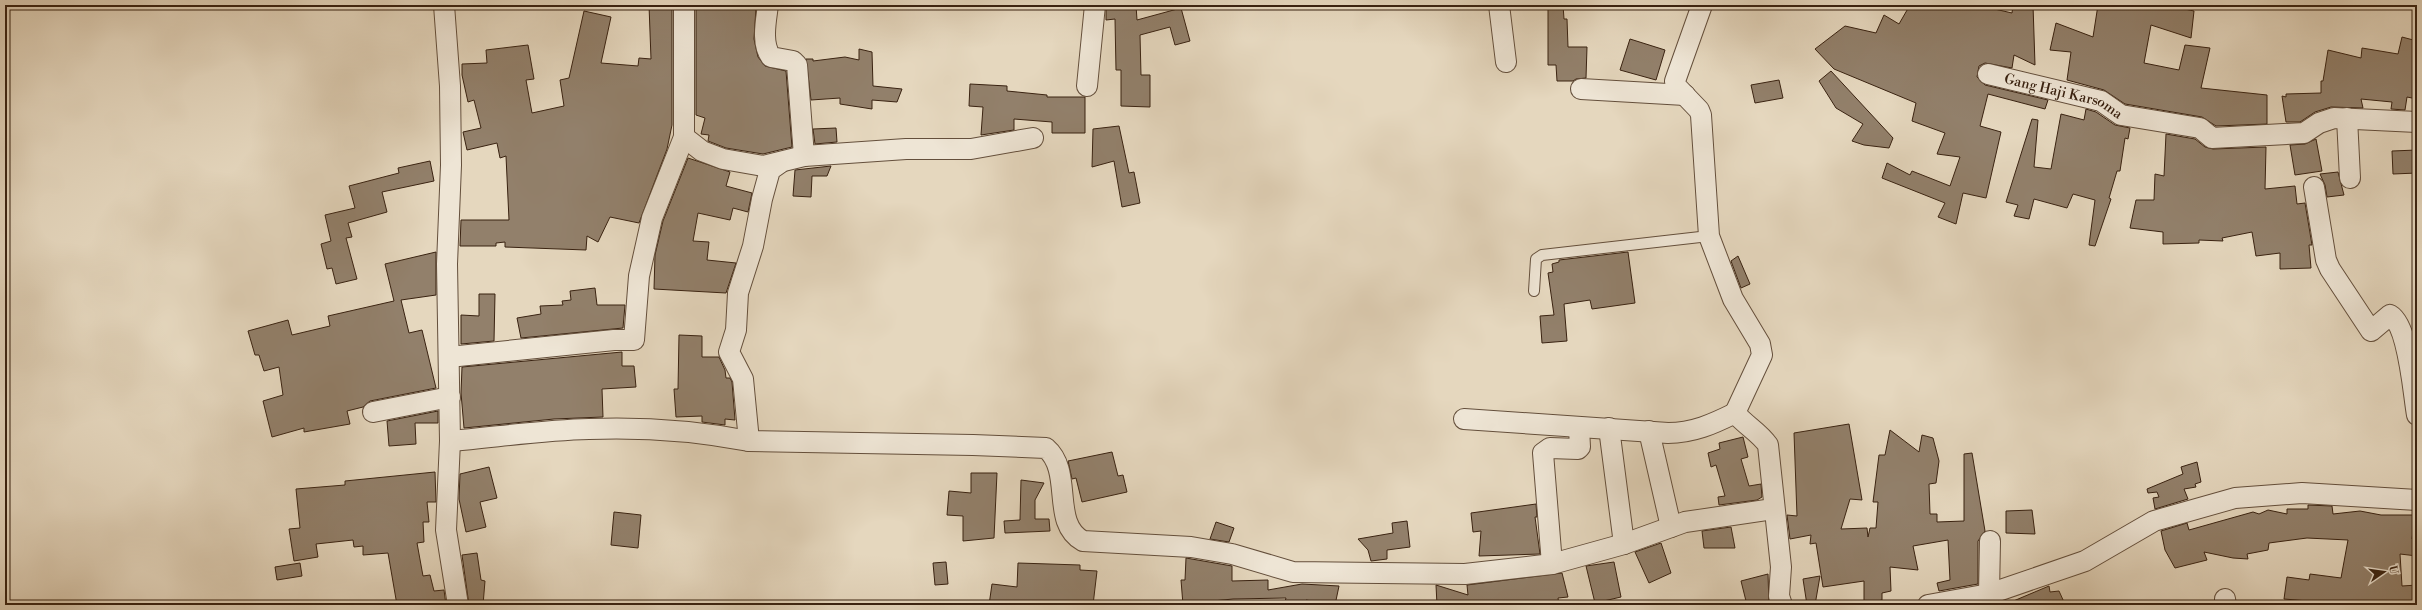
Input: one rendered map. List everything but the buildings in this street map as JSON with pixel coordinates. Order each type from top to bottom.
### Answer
[{"type":"street","points":[[444,5],[450,86],[452,165],[447,264],[450,441],[446,530],[458,605]]},
{"type":"street","points":[[449,357],[606,341],[634,340],[639,276],[652,218],[684,137],[684,5]]},
{"type":"street","points":[[768,5],[765,26],[768,52],[771,58],[793,61],[797,65],[804,156]]},
{"type":"street","points":[[1087,86],[1095,5]]},
{"type":"street","points":[[1499,5],[1506,62]]},
{"type":"street","points":[[1464,418],[1579,428],[1608,428],[1684,433],[1713,424],[1735,413],[1762,355],[1760,344],[1733,300],[1709,236],[1699,110],[1676,86],[1675,81],[1702,5]]},
{"type":"street","name":"Gang Haji Karsoma","points":[[1988,74],[2102,101],[2121,115],[2200,128],[2212,138],[2304,133],[2318,123],[2334,118],[2417,122]]},
{"type":"street","points":[[1581,89],[1685,95]]},
{"type":"street","points":[[2347,118],[2350,178]]},
{"type":"street","points":[[684,137],[702,151],[723,159],[763,166],[804,156],[870,151],[976,148],[1033,138]]},
{"type":"street","points":[[749,441],[743,379],[729,352],[736,330],[738,293],[753,246],[762,200],[770,170],[780,163]]},
{"type":"street","points":[[2314,187],[2326,260],[2330,269],[2371,331],[2390,315],[2396,319],[2404,339],[2417,415]]},
{"type":"street","points":[[373,412],[450,397]]},
{"type":"street","points":[[1735,413],[1744,424],[1762,437],[1768,445],[1773,509],[1781,567],[1779,596],[1782,605]]},
{"type":"street","points":[[1552,564],[1543,453],[1550,448],[1578,449],[1580,447],[1579,428]]},
{"type":"street","points":[[1608,428],[1624,544]]},
{"type":"street","points":[[450,441],[589,429],[645,429],[724,436],[749,441],[973,445],[1046,448],[1055,456],[1060,471],[1068,527],[1073,536],[1083,541],[1191,547],[1232,554],[1293,572],[1465,574],[1552,564],[1624,544],[1685,522],[1773,509]]},
{"type":"street","points":[[1649,431],[1671,527]]},
{"type":"street","points":[[1928,605],[1989,594],[2085,561],[2154,520],[2235,498],[2302,493],[2417,500]]},
{"type":"street","points":[[1989,594],[1990,541]]},
{"type":"lane","points":[[1534,291],[1536,260],[1542,256],[1709,236]]}]
